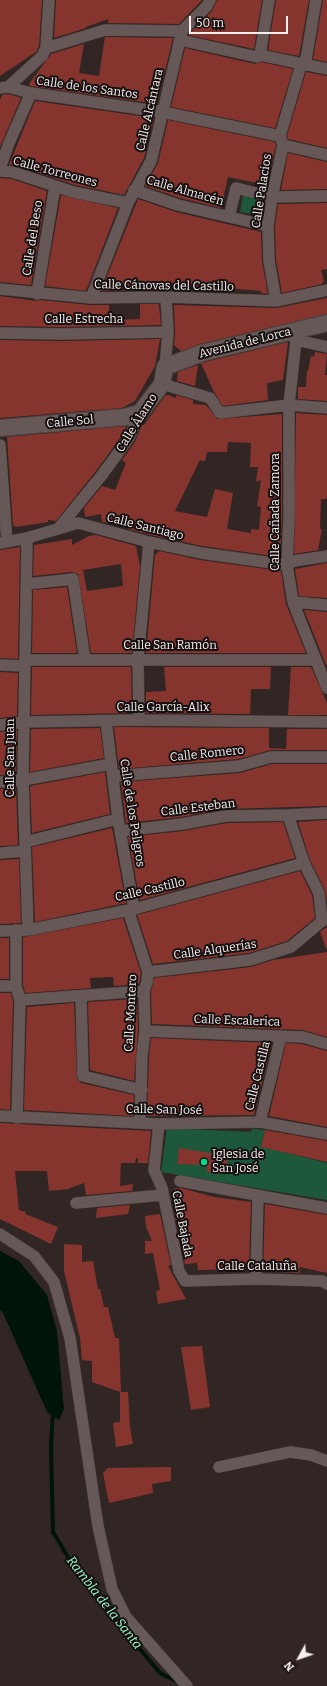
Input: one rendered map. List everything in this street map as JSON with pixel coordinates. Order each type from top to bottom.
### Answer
[{"type":"street","points":[[4,88],[42,56],[46,48],[49,0]]},
{"type":"street","points":[[181,35],[207,6],[210,0]]},
{"type":"street","points":[[260,55],[269,0]]},
{"type":"street","name":"Calle Palacios","points":[[276,301],[269,261],[268,226],[282,141],[303,65],[316,0]]},
{"type":"street","points":[[46,48],[105,30],[181,35],[257,57],[260,55],[327,69]]},
{"type":"street","name":"Calle Alcántara","points":[[91,298],[128,203],[134,190],[152,161],[162,112],[181,35]]},
{"type":"street","name":"Calle de los Santos","points":[[4,88],[162,112],[282,141],[327,155]]},
{"type":"street","points":[[0,168],[4,141],[31,93]]},
{"type":"street","name":"Calle Torreones","points":[[0,171],[13,172],[73,192],[128,203]]},
{"type":"street","name":"Calle del Beso","points":[[37,294],[55,186]]},
{"type":"street","name":"Calle Almacén","points":[[229,217],[236,188],[272,197],[327,196]]},
{"type":"street","name":"Calle Almacén","points":[[134,190],[178,205],[268,226]]},
{"type":"street","name":"Calle Cánovas del Castillo","points":[[0,289],[37,294],[91,298],[166,297],[276,301],[327,290]]},
{"type":"street","name":"Calle Álamo","points":[[58,529],[102,475],[129,438],[140,413],[162,384],[168,332],[166,297]]},
{"type":"street","name":"Avenida de Lorca","points":[[165,367],[202,353],[294,335],[327,323]]},
{"type":"street","name":"Calle Estrecha","points":[[0,332],[61,334],[168,332]]},
{"type":"street","points":[[294,335],[327,347]]},
{"type":"street","name":"Calle Cañada Zamora","points":[[294,335],[289,405],[289,517],[287,565],[293,602],[315,660],[323,670],[327,688]]},
{"type":"street","points":[[162,384],[210,398],[220,413],[289,405],[327,408]]},
{"type":"street","name":"Calle Sol","points":[[0,428],[125,417],[140,413]]},
{"type":"street","points":[[0,446],[3,543]]},
{"type":"street","name":"Calle Santiago","points":[[3,543],[27,538],[78,523],[149,542],[201,553],[287,565]]},
{"type":"street","name":"Calle San Juan","points":[[27,538],[23,780],[28,930]]},
{"type":"street","points":[[140,720],[138,659],[149,542]]},
{"type":"street","points":[[287,565],[294,561],[327,556]]},
{"type":"street","points":[[27,584],[73,580],[85,660]]},
{"type":"street","points":[[293,602],[327,605]]},
{"type":"street","name":"Calle San Ramón","points":[[0,665],[85,660],[138,659],[315,660]]},
{"type":"street","name":"Calle García-Alix","points":[[0,725],[24,722],[106,720],[327,722]]},
{"type":"street","name":"Calle de los Peligros","points":[[106,720],[111,764],[114,776],[118,819],[134,908]]},
{"type":"street","name":"Calle Romero","points":[[114,776],[239,766],[271,757],[327,757]]},
{"type":"street","points":[[0,782],[23,780],[111,764]]},
{"type":"street","name":"Calle Esteban","points":[[121,831],[182,824],[226,816],[288,816],[327,813]]},
{"type":"street","name":"Calle Alquerías","points":[[148,972],[250,960],[291,947],[325,920],[319,893],[304,863],[288,816]]},
{"type":"street","points":[[0,853],[118,819]]},
{"type":"street","name":"Calle Castillo","points":[[0,931],[28,930],[134,908],[304,863]]},
{"type":"street","name":"Calle Montero","points":[[134,908],[129,913],[148,972],[144,991],[145,1031],[142,1056],[140,1123]]},
{"type":"street","points":[[16,930],[16,986],[20,1000],[17,1118]]},
{"type":"street","points":[[0,986],[16,986]]},
{"type":"street","points":[[20,1000],[144,991]]},
{"type":"street","points":[[81,996],[84,1076],[142,1090]]},
{"type":"street","name":"Calle Escalerica","points":[[145,1031],[303,1037],[327,1044]]},
{"type":"street","name":"Calle Castilla","points":[[260,1122],[281,1036]]},
{"type":"street","name":"Calle San José","points":[[0,1116],[160,1124],[260,1122],[327,1134]]},
{"type":"street","name":"Calle Bajada","points":[[160,1124],[154,1170],[162,1188],[178,1271],[185,1281]]},
{"type":"street","points":[[180,1181],[327,1208]]},
{"type":"street","points":[[76,1203],[163,1195]]},
{"type":"street","points":[[256,1280],[258,1196]]},
{"type":"street","points":[[0,1234],[34,1256],[54,1282],[70,1338],[98,1526],[112,1589],[126,1617],[187,1686]]},
{"type":"street","name":"Calle Cataluña","points":[[185,1281],[322,1281],[327,1284]]},
{"type":"street","points":[[219,1467],[290,1452],[311,1455],[327,1460]]},
{"type":"green space","points":[[243,195],[261,198],[258,215],[240,212]]},
{"type":"green space","points":[[167,1128],[251,1132],[252,1129],[265,1130],[261,1146],[327,1163],[327,1200],[161,1172]]},
{"type":"shaded area","points":[[0,1251],[19,1261],[47,1295],[57,1331],[64,1409],[59,1420],[47,1412],[3,1313],[0,1310]]},
{"type":"building","points":[[0,0],[42,0],[39,46],[36,52],[0,76]]},
{"type":"building","points":[[56,0],[202,0],[179,24],[108,23],[108,19],[54,38]]},
{"type":"building","points":[[217,0],[262,0],[254,49],[188,35],[212,11]]},
{"type":"building","points":[[276,0],[309,0],[299,56],[268,50]]},
{"type":"building","points":[[323,0],[327,0],[327,62],[313,59]]},
{"type":"building","points":[[105,37],[173,38],[157,104],[30,86],[29,84],[51,54],[84,44],[79,73],[99,76]]},
{"type":"building","points":[[185,48],[255,64],[261,62],[293,69],[275,128],[171,107]]},
{"type":"building","points":[[306,72],[327,76],[327,148],[288,139],[287,136]]},
{"type":"building","points":[[8,94],[21,98],[0,147],[0,100],[2,95]]},
{"type":"building","points":[[35,101],[154,118],[144,158],[124,195],[75,185],[15,165],[9,165]]},
{"type":"building","points":[[168,120],[275,142],[276,145],[267,185],[228,177],[221,208],[180,198],[145,186],[158,163]]},
{"type":"building","points":[[288,153],[327,162],[327,189],[281,190]]},
{"type":"building","points":[[0,178],[12,179],[47,191],[31,285],[0,282]]},
{"type":"building","points":[[61,195],[118,208],[86,291],[45,286]]},
{"type":"building","points":[[138,199],[176,212],[261,232],[262,262],[268,294],[261,293],[261,291],[180,285],[139,287],[140,288],[110,288],[110,291],[101,291]]},
{"type":"building","points":[[327,203],[327,269],[321,270],[324,281],[322,284],[282,293],[276,260],[275,226],[278,204]]},
{"type":"building","points":[[0,296],[36,301],[40,300],[90,305],[109,305],[109,320],[140,319],[140,304],[158,304],[161,325],[61,327],[0,326]]},
{"type":"building","points":[[327,298],[327,314],[200,344],[181,351],[174,345],[174,305],[276,308]]},
{"type":"building","points":[[160,339],[155,366],[135,401],[122,408],[0,418],[0,340],[61,341]]},
{"type":"building","points":[[288,342],[283,380],[267,383],[268,400],[223,406],[214,392],[201,363]]},
{"type":"building","points":[[315,352],[327,354],[325,375],[327,375],[327,401],[298,399],[298,387],[306,387],[307,371],[311,356],[314,357]]},
{"type":"building","points":[[198,365],[195,386],[177,381],[178,372]]},
{"type":"building","points":[[168,395],[176,398],[176,395],[193,400],[193,404],[206,405],[217,419],[282,414],[282,517],[280,557],[202,546],[151,535],[128,529],[128,525],[102,522],[101,514],[85,517],[84,508],[102,486],[115,490],[126,463],[122,460],[135,442],[142,425],[144,425],[165,396]],"holes":[[[228,442],[251,443],[250,467],[258,467],[256,482],[261,480],[257,506],[261,507],[259,530],[251,529],[251,533],[227,529],[233,493],[215,489],[207,517],[175,511],[200,460],[205,461],[207,452],[227,452]]]},
{"type":"building","points":[[296,413],[327,415],[327,499],[321,499],[320,529],[322,529],[318,550],[294,554]]},
{"type":"building","points":[[126,426],[123,434],[96,471],[56,521],[48,520],[48,522],[16,527],[13,525],[7,437]]},
{"type":"building","points":[[96,535],[136,546],[140,566],[132,653],[91,653],[78,574],[72,572],[33,576],[34,545],[72,539],[72,545],[89,536]],"holes":[[[121,564],[123,586],[87,591],[83,570]]]},
{"type":"building","points":[[20,547],[18,659],[0,658],[0,550]]},
{"type":"building","points":[[159,551],[200,560],[281,571],[286,604],[306,653],[146,653],[155,555]]},
{"type":"building","points":[[327,563],[327,598],[299,596],[295,569]]},
{"type":"building","points":[[67,587],[77,653],[32,653],[33,590]]},
{"type":"building","points":[[304,610],[327,612],[327,665],[326,665]]},
{"type":"building","points":[[32,667],[131,667],[132,713],[31,715]]},
{"type":"building","points":[[164,667],[271,667],[270,689],[251,689],[250,714],[146,713],[146,692],[166,691]]},
{"type":"building","points":[[291,667],[311,667],[327,703],[327,715],[288,715]]},
{"type":"building","points":[[0,672],[18,673],[17,716],[0,718]]},
{"type":"building","points":[[114,727],[269,728],[269,748],[286,749],[287,729],[327,729],[327,750],[271,750],[238,759],[119,769]]},
{"type":"building","points":[[100,728],[104,758],[30,772],[31,729]]},
{"type":"building","points":[[17,730],[16,774],[0,775],[0,732]]},
{"type":"building","points":[[272,764],[327,764],[327,806],[226,809],[181,817],[126,823],[121,782],[240,773]]},
{"type":"building","points":[[105,772],[110,814],[32,833],[30,786]]},
{"type":"building","points":[[16,788],[18,845],[0,846],[0,789]]},
{"type":"building","points":[[327,820],[327,902],[325,890],[310,860],[298,822]]},
{"type":"building","points":[[283,822],[295,858],[140,900],[128,837],[183,831],[227,823]]},
{"type":"building","points":[[112,828],[126,903],[35,922],[32,847]]},
{"type":"building","points":[[19,859],[21,923],[0,924],[0,860]]},
{"type":"building","points":[[300,871],[312,895],[315,918],[287,941],[249,953],[153,964],[137,915]]},
{"type":"building","points":[[123,918],[141,973],[139,984],[114,986],[113,977],[90,978],[91,988],[25,993],[23,985],[23,937]]},
{"type":"building","points":[[327,927],[327,948],[326,948],[320,932]]},
{"type":"building","points":[[0,938],[9,938],[9,979],[0,979]]},
{"type":"building","points":[[327,952],[327,1037],[303,1030],[152,1024],[151,992],[154,978],[251,967],[273,960]]},
{"type":"building","points":[[0,993],[11,993],[13,1001],[10,1110],[0,1109]]},
{"type":"building","points":[[137,999],[138,1031],[134,1081],[90,1070],[88,1002]]},
{"type":"building","points":[[74,1003],[77,1079],[81,1083],[134,1095],[133,1116],[24,1110],[27,1007]]},
{"type":"building","points":[[151,1038],[272,1043],[254,1115],[147,1116]]},
{"type":"building","points":[[286,1043],[302,1044],[327,1051],[327,1127],[269,1116]]},
{"type":"building","points":[[0,1123],[151,1131],[148,1163],[138,1163],[138,1158],[136,1158],[135,1163],[121,1163],[120,1186],[133,1184],[132,1191],[86,1195],[84,1183],[68,1189],[49,1191],[47,1171],[15,1171],[19,1210],[26,1212],[25,1214],[58,1227],[51,1244],[0,1219]]},
{"type":"building","points":[[265,1130],[327,1141],[327,1162],[261,1147]]},
{"type":"building","name":"Iglesia de San José","points":[[179,1148],[228,1156],[225,1174],[207,1172],[207,1165],[177,1164]]},
{"type":"building","points":[[181,1188],[214,1197],[251,1202],[249,1269],[198,1270],[197,1263],[185,1264],[174,1212],[179,1211],[174,1189]]},
{"type":"building","points":[[265,1204],[327,1215],[327,1273],[300,1267],[299,1273],[263,1271]]},
{"type":"building","points":[[130,1205],[128,1214],[96,1218],[97,1208]]},
{"type":"building","points":[[160,1214],[171,1265],[168,1266],[186,1299],[158,1304],[156,1291],[160,1290],[153,1253],[145,1254],[145,1241],[152,1241],[146,1227],[145,1216]]},
{"type":"building","points":[[64,1244],[82,1245],[82,1262],[93,1261],[98,1289],[100,1289],[104,1307],[108,1307],[115,1338],[119,1338],[121,1392],[128,1392],[130,1427],[133,1444],[116,1447],[113,1423],[120,1422],[120,1392],[92,1382],[92,1361],[82,1360],[80,1338],[64,1271]]},
{"type":"building","points":[[202,1346],[210,1407],[191,1410],[181,1347]]},
{"type":"building","points":[[171,1467],[171,1481],[152,1484],[153,1493],[109,1503],[103,1473],[108,1468]]},
{"type":"waterway","name":"Rambla de la Santa","points":[[53,1411],[51,1448],[53,1532],[77,1572],[118,1623],[160,1673],[178,1682]]},
{"type":"place","name":"Iglesia de San José","points":[[204,1162]]}]
